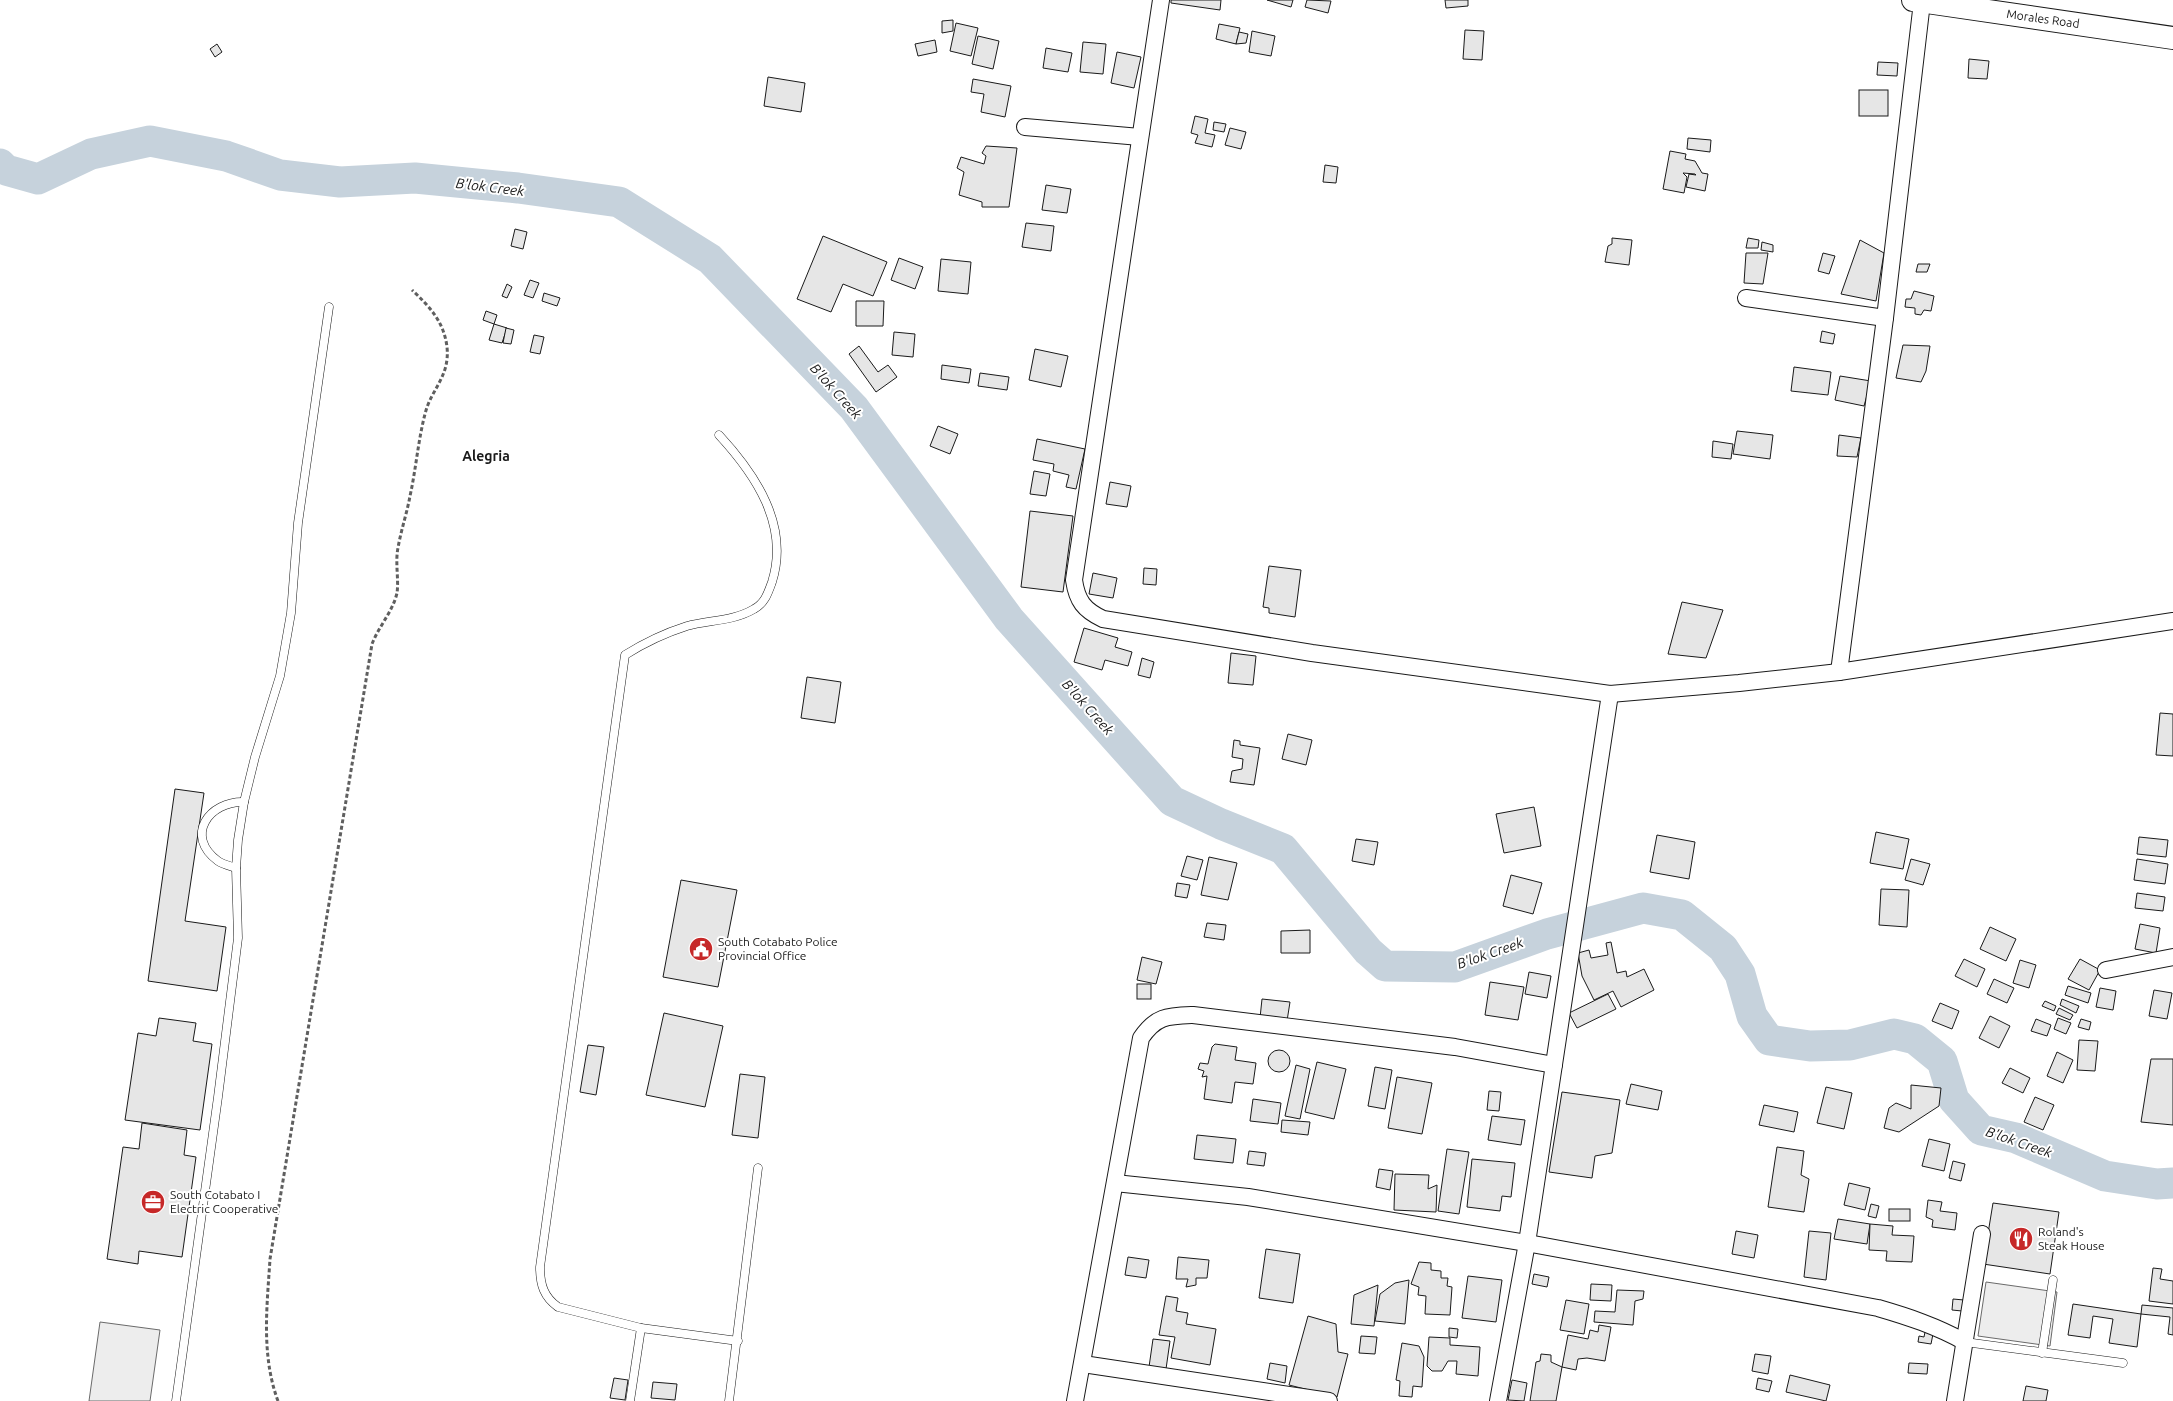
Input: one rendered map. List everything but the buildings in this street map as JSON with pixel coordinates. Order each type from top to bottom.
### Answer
[{"type":"street","points":[[1161,0],[1074,580],[1076,593],[1082,606],[1091,614],[1103,619],[1312,653],[1610,694],[1839,672],[2173,621]]},
{"type":"street","points":[[1839,672],[1885,318],[1918,1]]},
{"type":"street","name":"Morales Road","points":[[1918,1],[2173,38]]},
{"type":"street","points":[[1025,127],[1140,137]]},
{"type":"street","points":[[1746,298],[1885,318]]},
{"type":"street","points":[[1498,1401],[1527,1243],[1610,694]]},
{"type":"street","points":[[2106,970],[2173,956]]},
{"type":"street","points":[[1075,1401],[1141,1038],[1155,1022],[1168,1016],[1193,1014],[1445,1046],[1554,1065]]},
{"type":"street","points":[[1115,1183],[1248,1197],[1527,1243],[1878,1308],[1922,1321],[1965,1342]]},
{"type":"street","points":[[1955,1401],[1982,1234]]},
{"type":"street","points":[[1083,1364],[1329,1401]]},
{"type":"lane","points":[[176,1401],[238,938],[236,868],[244,802],[280,676],[291,613],[298,523],[329,307]]},
{"type":"lane","points":[[719,435],[750,471],[761,488],[777,540],[776,564],[767,597],[755,609],[739,616],[682,628],[642,644],[626,655],[540,1267],[540,1281],[544,1293],[550,1302],[558,1307],[640,1328],[738,1341]]},
{"type":"lane","points":[[236,868],[218,862],[208,851],[201,841],[202,828],[209,816],[221,806],[231,802],[244,802]]},
{"type":"lane","points":[[729,1401],[738,1341],[758,1168]]},
{"type":"lane","points":[[2042,1352],[2053,1280]]},
{"type":"lane","points":[[630,1401],[640,1328]]},
{"type":"lane","points":[[1965,1342],[2123,1363]]},
{"type":"path","points":[[278,1401],[271,1383],[267,1359],[266,1333],[270,1259],[279,1202],[372,644],[378,628],[393,606],[397,591],[398,548],[410,497],[425,414],[445,369],[447,349],[445,334],[440,322],[430,307],[412,290]]},
{"type":"shaded area","points":[[1986,1282],[2057,1292],[2050,1346],[1978,1336]]},
{"type":"shaded area","points":[[100,1322],[160,1330],[150,1401],[89,1401]]},
{"type":"waterway","name":"B'lok Creek","points":[[0,164],[6,170],[38,179],[91,154],[150,141],[226,156],[280,175],[340,182],[415,178],[518,188],[619,202],[710,259],[854,408],[1009,619],[1172,801],[1221,824],[1283,849],[1368,951],[1385,966],[1455,967],[1547,934],[1643,908],[1682,915],[1723,948],[1740,974],[1752,1016],[1769,1040],[1810,1046],[1850,1045],[1894,1034],[1915,1039],[1942,1061],[1954,1100],[1981,1130],[2016,1138],[2105,1176],[2157,1184],[2173,1183]]},
{"type":"place","name":"South Cotabato Police Provincial Office","points":[[701,949]]},
{"type":"place","name":"South Cotabato I Electric Cooperative","points":[[153,1202]]},
{"type":"place","name":"Roland's Steak House","points":[[2021,1239]]},
{"type":"district","name":"Alegria","points":[[486,456]]}]
